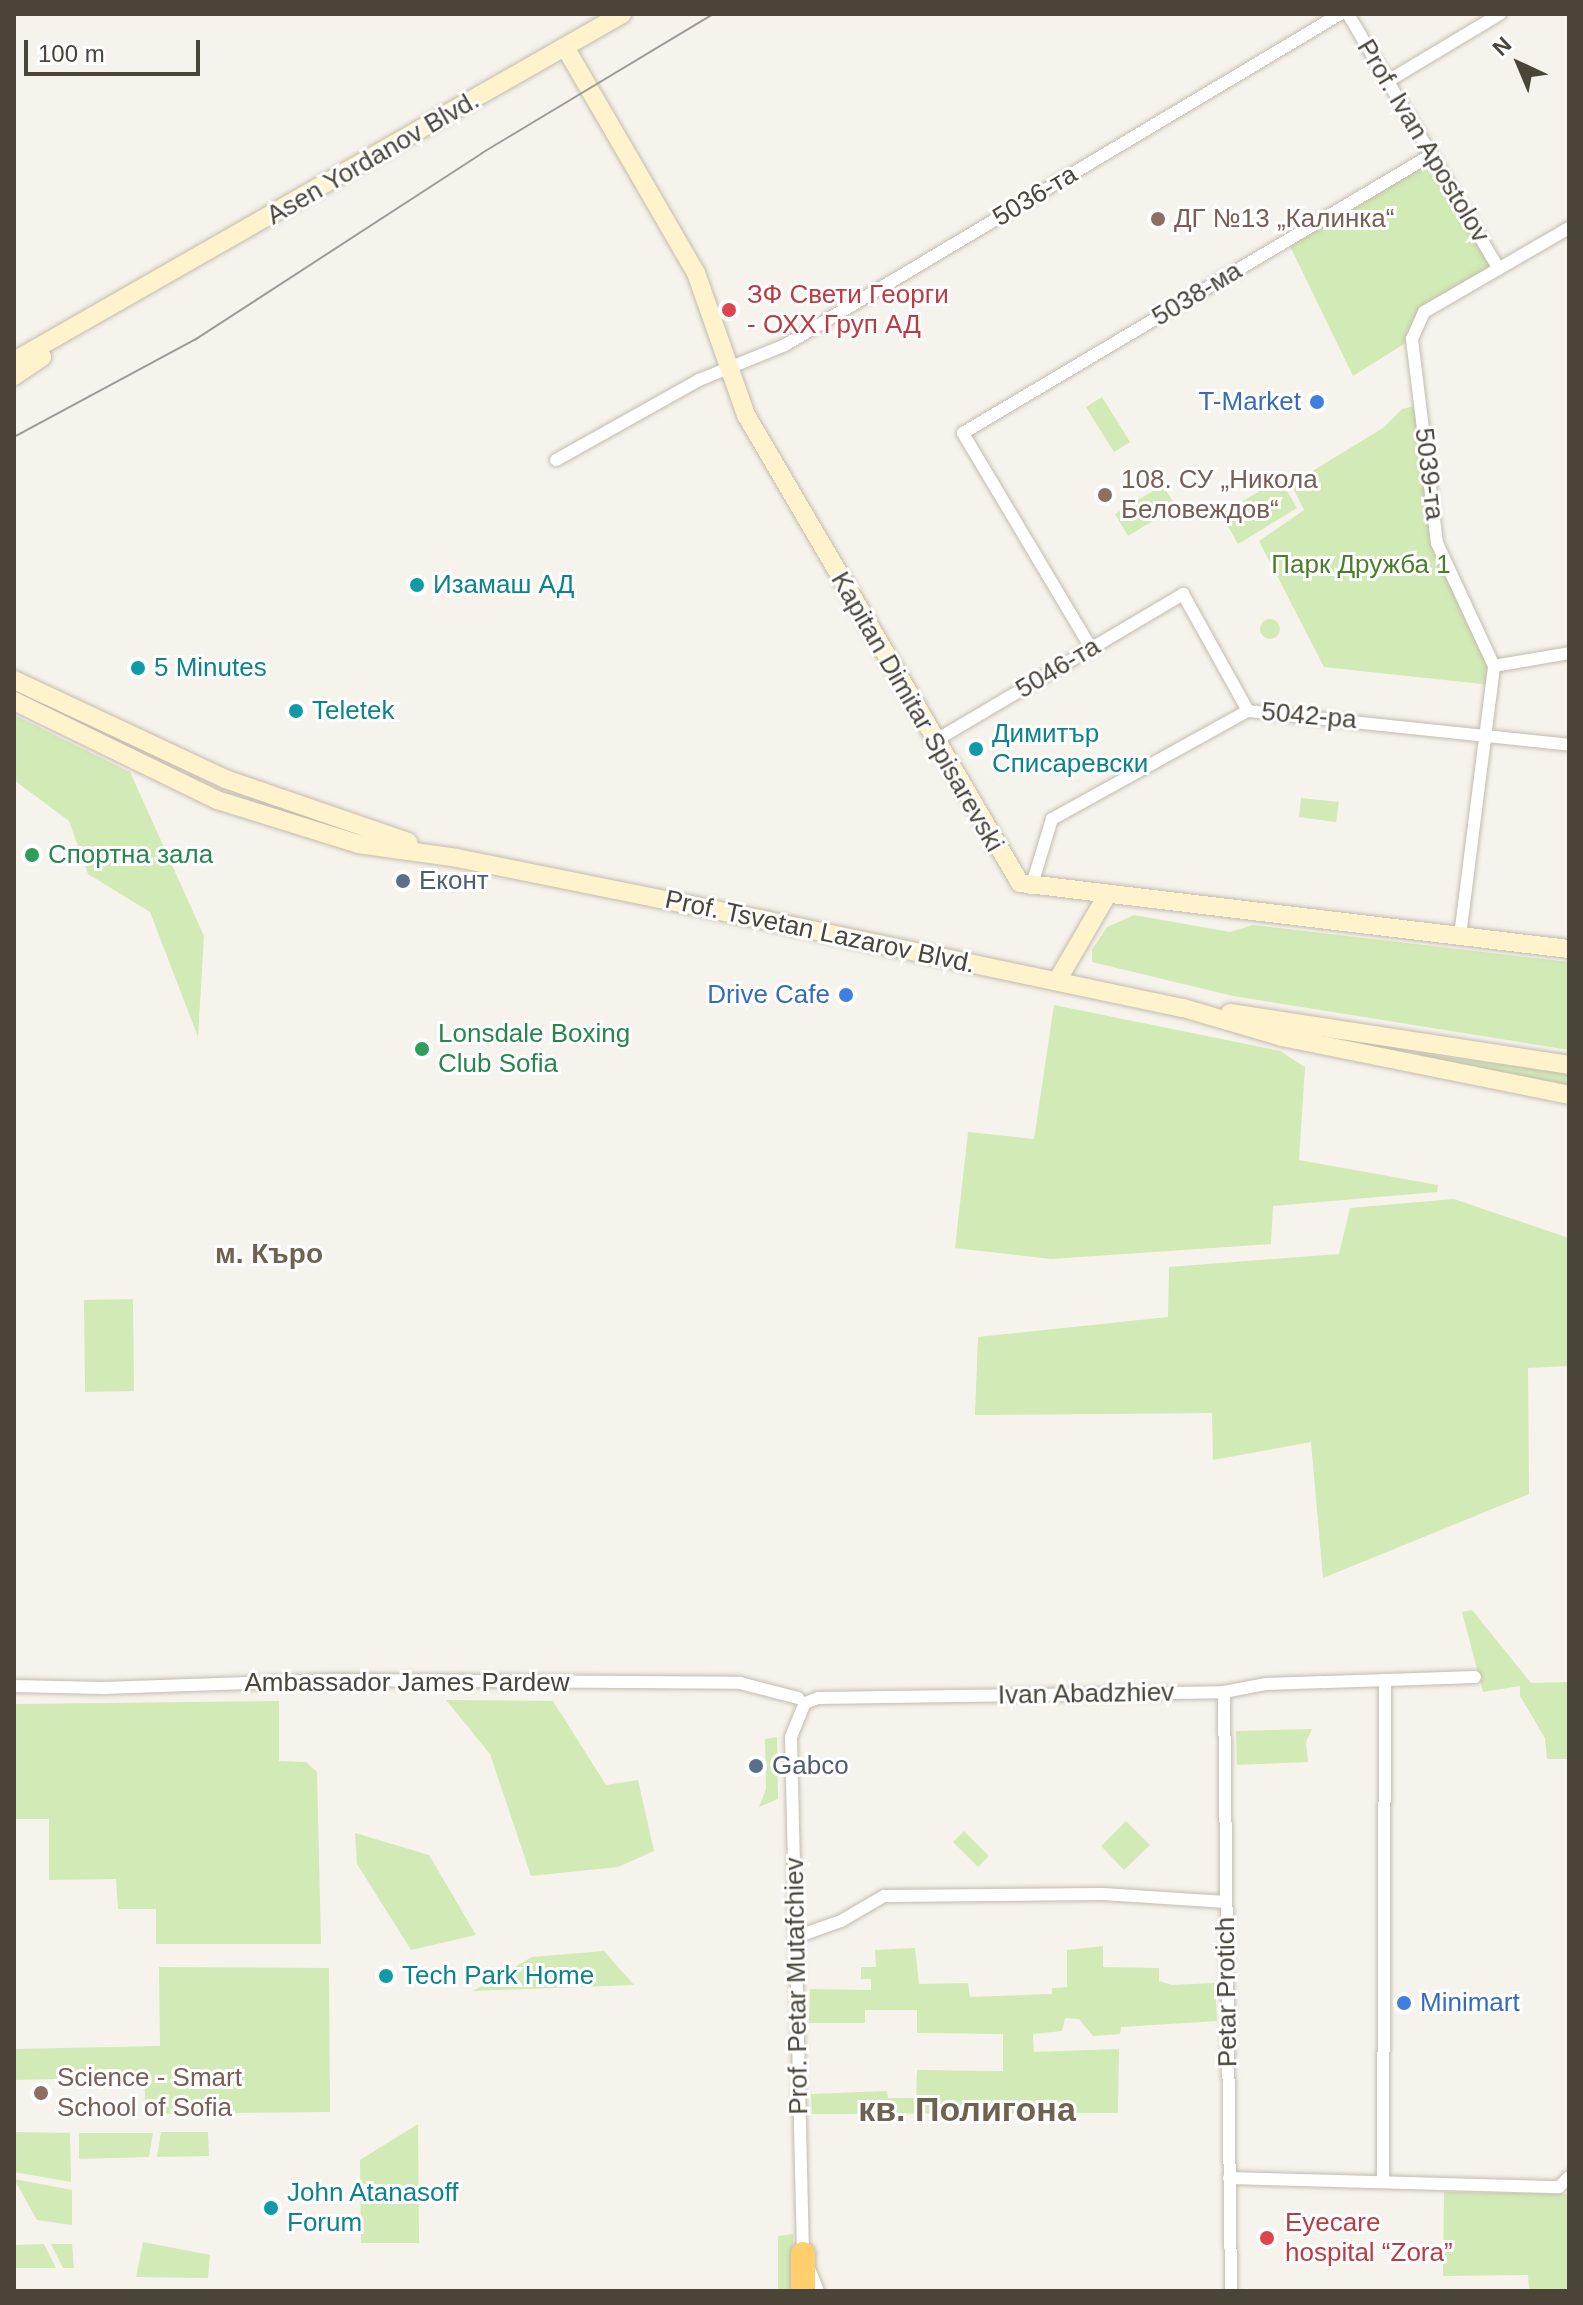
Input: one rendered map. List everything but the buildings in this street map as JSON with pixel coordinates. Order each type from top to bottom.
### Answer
[{"type":"highway","points":[[803,2254],[803,2291]]},
{"type":"main road","name":"Asen Yordanov Blvd.","points":[[14,361],[124,302],[622,14]]},
{"type":"main road","name":"Kapitan Dimitar Spisarevski","points":[[565,47],[696,273],[727,370],[746,415],[1010,873],[1031,888]]},
{"type":"main road","name":"Asen Yordanov Blvd.","points":[[14,376],[124,302]]},
{"type":"main road","name":"Prof. Tsvetan Lazarov Blvd.","points":[[14,680],[225,779],[457,858]]},
{"type":"main road","name":"Prof. Tsvetan Lazarov Blvd.","points":[[14,701],[217,800],[358,844],[457,858],[1183,1008],[1569,1065]]},
{"type":"main road","points":[[1031,888],[1569,949]]},
{"type":"main road","points":[[1057,981],[1107,895]]},
{"type":"main road","name":"Prof. Tsvetan Lazarov Blvd.","points":[[1183,1008],[1282,1037],[1569,1095]]},
{"type":"street","name":"5036-та","points":[[556,460],[633,414],[785,345],[1340,14]]},
{"type":"street","name":"Prof. Ivan Apostolov","points":[[1348,14],[1499,269]]},
{"type":"street","points":[[1388,81],[1500,14]]},
{"type":"street","name":"5038-ма","points":[[1091,648],[963,433],[1431,155]]},
{"type":"street","name":"5039-та","points":[[1494,666],[1437,543],[1412,339],[1424,312],[1569,228]]},
{"type":"street","name":"5046-та","points":[[933,742],[1183,594],[1248,711]]},
{"type":"street","points":[[1460,936],[1494,666],[1569,653]]},
{"type":"street","name":"5042-ра","points":[[1031,888],[1052,819],[1248,711],[1569,745]]},
{"type":"street","name":"Ivan Abadzhiev","points":[[799,1719],[805,1703],[818,1698],[1224,1692],[1266,1684],[1475,1677]]},
{"type":"street","name":"Ambassador James Pardew","points":[[14,1686],[103,1688],[335,1680],[740,1683],[798,1698]]},
{"type":"street","points":[[1383,2181],[1385,1680]]},
{"type":"street","name":"Petar Protich","points":[[1224,1692],[1231,2291]]},
{"type":"street","name":"Prof. Petar Mutafchiev","points":[[799,1719],[791,1737],[803,2254]]},
{"type":"street","points":[[796,1937],[841,1921],[884,1896],[1103,1894],[1226,1902]]},
{"type":"street","points":[[1229,2178],[1559,2187],[1569,2177]]},
{"type":"street","points":[[803,2254],[818,2291]]},
{"type":"green space","points":[[1431,155],[1499,269],[1425,312],[1412,339],[1353,376],[1287,240]]},
{"type":"green space","points":[[1102,397],[1130,442],[1114,452],[1086,407]]},
{"type":"green space","name":"Парк Дружба 1","points":[[1420,405],[1437,543],[1494,666],[1491,685],[1324,667],[1259,541],[1304,510],[1291,484],[1383,428],[1402,409]]},
{"type":"green space","points":[[1280,479],[1297,508],[1238,544],[1221,514]]},
{"type":"green space","points":[[1163,485],[1176,507],[1128,536],[1115,514]]},
{"type":"green space","points":[[1270,619],[1277,622],[1280,629],[1277,636],[1270,639],[1263,636],[1260,629],[1263,622]]},
{"type":"green space","points":[[14,715],[130,772],[204,936],[198,1037],[150,912],[88,874],[69,821],[14,780]]},
{"type":"green space","points":[[1301,798],[1339,802],[1336,822],[1299,817]]},
{"type":"green space","points":[[1134,915],[1230,932],[1253,925],[1569,962],[1569,1050],[1233,996],[1092,962],[1092,950],[1107,927]]},
{"type":"green space","points":[[1054,1005],[1280,1051],[1305,1067],[1299,1160],[1438,1185],[1437,1192],[1273,1206],[1271,1244],[1051,1259],[955,1248],[968,1132],[1034,1139]]},
{"type":"green space","points":[[1419,1055],[1569,1074],[1569,1085]]},
{"type":"green space","points":[[1454,1199],[1569,1238],[1569,1366],[1528,1368],[1529,1494],[1323,1578],[1311,1442],[1213,1460],[1212,1413],[975,1415],[978,1337],[1168,1317],[1169,1267],[1339,1254],[1350,1208]]},
{"type":"green space","points":[[133,1299],[134,1391],[85,1392],[84,1300]]},
{"type":"green space","points":[[1472,1610],[1531,1683],[1569,1682],[1569,1759],[1547,1759],[1545,1738],[1520,1696],[1520,1686],[1483,1692],[1462,1612]]},
{"type":"green space","points":[[446,1700],[553,1701],[606,1785],[638,1780],[654,1851],[618,1867],[531,1876],[490,1754]]},
{"type":"green space","points":[[279,1701],[279,1761],[306,1762],[317,1772],[321,1944],[156,1944],[156,1909],[118,1909],[116,1879],[49,1880],[49,1819],[14,1819],[14,1704]]},
{"type":"green space","points":[[1312,1729],[1306,1742],[1308,1762],[1237,1765],[1236,1731]]},
{"type":"green space","points":[[777,1737],[778,1799],[759,1807],[766,1789],[765,1739]]},
{"type":"green space","points":[[1126,1821],[1150,1845],[1124,1870],[1101,1846]]},
{"type":"green space","points":[[964,1831],[989,1856],[978,1867],[953,1842]]},
{"type":"green space","points":[[355,1833],[429,1855],[476,1935],[411,1950],[357,1864]]},
{"type":"green space","points":[[1103,1946],[1103,1967],[1159,1968],[1159,1981],[1172,1985],[1215,1983],[1217,2021],[1121,2027],[1120,2034],[1093,2036],[1079,2019],[1065,2018],[1062,2031],[1033,2034],[1034,2052],[1119,2049],[1118,2113],[812,2114],[811,2094],[887,2091],[888,2098],[916,2098],[917,2070],[1003,2071],[1003,2034],[917,2033],[917,2010],[865,2010],[865,2023],[809,2023],[810,1989],[871,1990],[871,1979],[861,1979],[861,1967],[876,1967],[875,1950],[915,1948],[919,1984],[968,1983],[970,1997],[1052,1994],[1052,1988],[1067,1987],[1067,1950]]},
{"type":"green space","points":[[604,1951],[634,1985],[473,1991],[532,1957]]},
{"type":"green space","points":[[159,1967],[329,1968],[330,2112],[146,2114],[144,2077],[14,2080],[14,2049],[160,2046]]},
{"type":"green space","points":[[418,2124],[419,2243],[361,2243],[360,2160]]},
{"type":"green space","points":[[14,2132],[70,2133],[71,2182],[14,2172]]},
{"type":"green space","points":[[161,2132],[208,2132],[209,2156],[157,2157]]},
{"type":"green space","points":[[79,2133],[153,2133],[149,2157],[79,2159]]},
{"type":"green space","points":[[14,2179],[72,2190],[72,2225],[37,2220]]},
{"type":"green space","points":[[1444,2192],[1569,2194],[1569,2291],[1529,2291],[1528,2275],[1443,2276]]},
{"type":"green space","points":[[793,2234],[794,2291],[778,2291],[778,2236]]},
{"type":"green space","points":[[143,2242],[210,2255],[208,2278],[136,2277]]},
{"type":"green space","points":[[44,2244],[56,2268],[14,2268],[14,2245]]},
{"type":"green space","points":[[51,2244],[72,2244],[74,2268],[63,2268]]},
{"type":"tram line","points":[[14,437],[196,339],[482,153],[713,14]]},
{"type":"place","name":"ДГ №13 „Калинка“","points":[[1158,219]]},
{"type":"place","name":"ЗФ Свети Георги - ОХХ Груп АД","points":[[729,310]]},
{"type":"place","name":"T-Market","points":[[1317,402]]},
{"type":"place","name":"108. СУ „Никола Беловеждов“","points":[[1105,495]]},
{"type":"place","name":"Изамаш АД","points":[[417,585]]},
{"type":"place","name":"5 Minutes","points":[[138,668]]},
{"type":"place","name":"Teletek","points":[[296,711]]},
{"type":"place","name":"Димитър Списаревски","points":[[976,749]]},
{"type":"place","name":"Спортна зала","points":[[32,855]]},
{"type":"place","name":"Еконт","points":[[403,881]]},
{"type":"place","name":"Drive Cafe","points":[[846,995]]},
{"type":"place","name":"Lonsdale Boxing Club Sofia","points":[[422,1049]]},
{"type":"place","name":"Gabco","points":[[756,1766]]},
{"type":"place","name":"Tech Park Home","points":[[386,1976]]},
{"type":"place","name":"Minimart","points":[[1404,2003]]},
{"type":"place","name":"Science - Smart School of Sofia","points":[[41,2093]]},
{"type":"place","name":"John Atanasoff Forum","points":[[271,2208]]},
{"type":"place","name":"Eyecare hospital “Zora”","points":[[1267,2238]]},
{"type":"district","name":"м. Къро","points":[[269,1254]]},
{"type":"district","name":"кв. Полигона","points":[[967,2110]]}]
